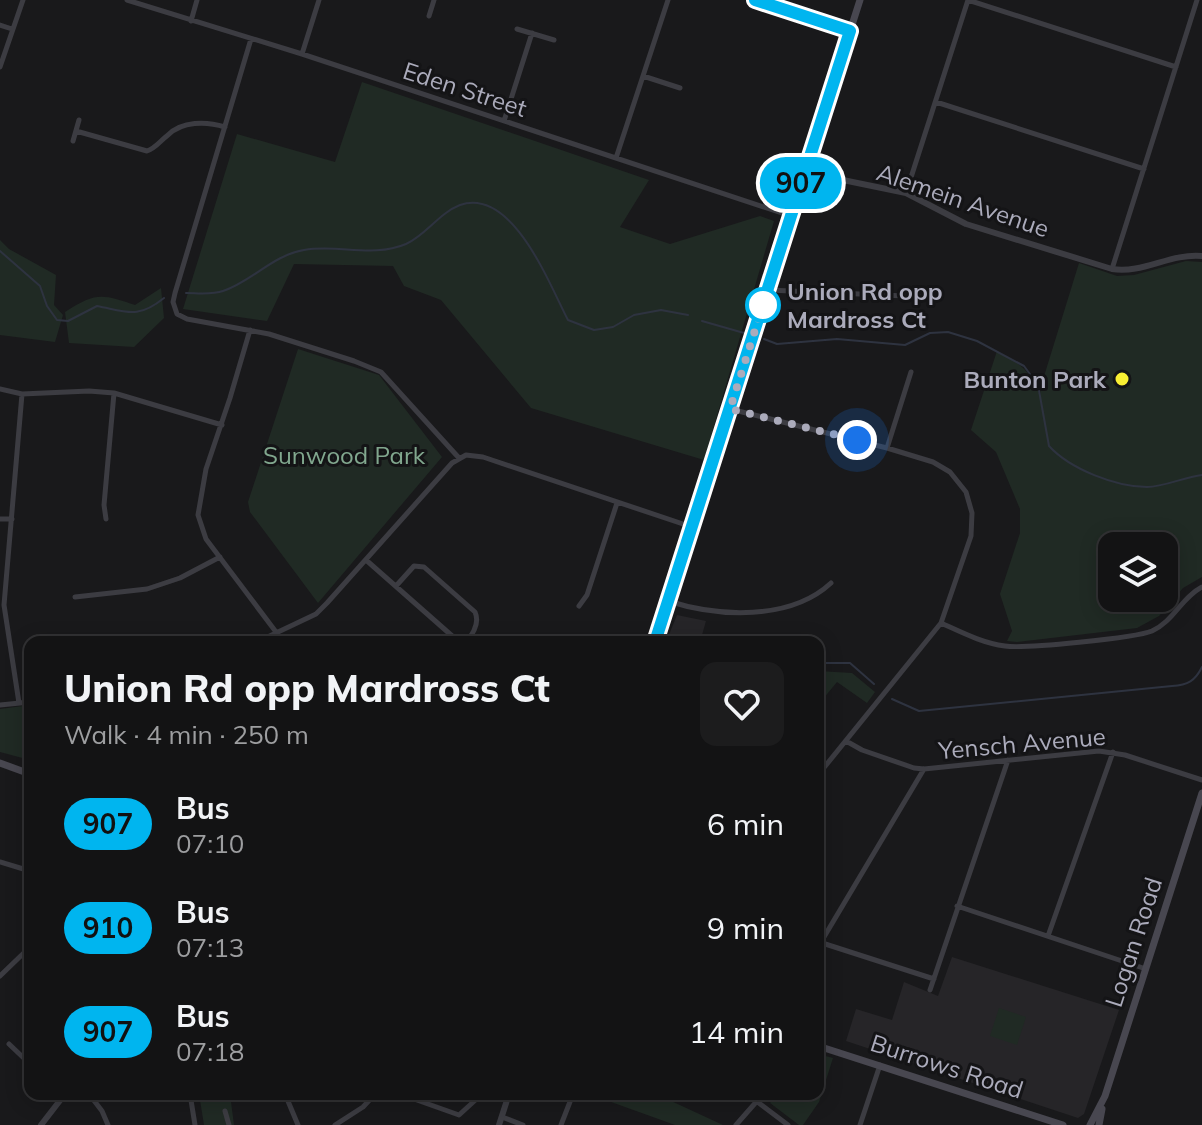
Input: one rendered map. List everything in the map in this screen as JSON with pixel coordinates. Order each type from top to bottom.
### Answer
[{"type":"main road","points":[[657,636],[860,0]]},
{"type":"main road","points":[[0,763],[24,772]]},
{"type":"main road","name":"Logan Road","points":[[1090,1125],[1102,1102],[1202,794]]},
{"type":"main road","name":"Burrows Road","points":[[824,1048],[1063,1125]]},
{"type":"main road","name":"Logan Road","points":[[1099,1125],[1102,1102]]},
{"type":"street","points":[[0,67],[23,0]]},
{"type":"street","name":"Eden Street","points":[[127,0],[302,54],[791,216]]},
{"type":"street","points":[[191,21],[197,0]]},
{"type":"street","points":[[302,54],[319,0]]},
{"type":"street","points":[[429,16],[434,0]]},
{"type":"street","points":[[616,158],[668,0]]},
{"type":"street","points":[[755,0],[850,31]]},
{"type":"street","points":[[906,193],[968,0],[1177,67]]},
{"type":"street","points":[[1112,269],[1197,0]]},
{"type":"street","points":[[0,25],[12,29]]},
{"type":"street","points":[[517,29],[554,40]]},
{"type":"street","points":[[504,121],[532,33]]},
{"type":"street","points":[[251,39],[173,302],[181,317],[250,330],[381,372],[459,458]]},
{"type":"street","points":[[643,76],[680,88]]},
{"type":"street","points":[[936,102],[1144,169]]},
{"type":"street","points":[[73,141],[79,120]]},
{"type":"street","points":[[76,131],[147,151],[154,149],[175,129],[193,123],[225,127]]},
{"type":"street","name":"Alemein Avenue","points":[[804,172],[906,193],[966,224],[1112,269],[1134,269],[1183,255],[1202,256]]},
{"type":"street","points":[[768,290],[928,297]]},
{"type":"street","points":[[250,330],[202,484],[198,515],[206,539],[276,632]]},
{"type":"street","points":[[887,448],[911,372]]},
{"type":"street","points":[[0,389],[22,394],[114,393],[222,425]]},
{"type":"street","points":[[106,519],[104,505],[114,393]]},
{"type":"street","points":[[19,703],[2,605],[22,394]]},
{"type":"street","points":[[730,409],[933,462],[950,472],[966,492],[972,513],[971,536],[941,623],[824,768]]},
{"type":"street","points":[[268,636],[316,614],[452,463],[466,455],[483,457],[692,527]]},
{"type":"street","points":[[579,606],[587,595],[617,503]]},
{"type":"street","points":[[0,519],[12,519]]},
{"type":"street","points":[[75,597],[147,589],[180,578],[220,557]]},
{"type":"street","points":[[366,560],[452,636]]},
{"type":"street","points":[[396,586],[414,566],[424,567],[475,612],[476,623],[471,636]]},
{"type":"street","points":[[668,601],[713,612],[761,611],[802,601],[831,583]]},
{"type":"street","points":[[941,623],[974,638],[1012,647],[1138,635],[1169,621],[1189,594],[1202,587]]},
{"type":"street","points":[[0,705],[24,703]]},
{"type":"street","name":"Yensch Avenue","points":[[846,741],[862,750],[914,768],[1099,751],[1113,752],[1202,780]]},
{"type":"street","points":[[1048,936],[1113,752]]},
{"type":"street","points":[[930,990],[1008,760]]},
{"type":"street","points":[[824,934],[924,769]]},
{"type":"street","points":[[0,862],[24,869]]},
{"type":"street","points":[[957,906],[1146,969]]},
{"type":"street","points":[[824,944],[934,979]]},
{"type":"street","points":[[0,976],[24,953]]},
{"type":"street","points":[[9,1044],[24,1058]]},
{"type":"street","points":[[860,1125],[880,1065]]},
{"type":"street","points":[[41,1125],[59,1100]]},
{"type":"street","points":[[94,1100],[108,1125]]},
{"type":"street","points":[[191,1100],[195,1125]]},
{"type":"street","points":[[288,1100],[298,1125]]},
{"type":"street","points":[[335,1125],[369,1100]]},
{"type":"street","points":[[417,1100],[459,1115]]},
{"type":"street","points":[[459,1115],[475,1100]]},
{"type":"street","points":[[507,1100],[500,1121],[523,1125]]},
{"type":"street","points":[[561,1125],[571,1100]]},
{"type":"street","points":[[736,1125],[757,1101],[788,1125]]},
{"type":"street","points":[[225,1111],[229,1125]]},
{"type":"street","points":[[567,1114],[568,1125]]},
{"type":"street","points":[[459,1115],[461,1125]]},
{"type":"shaded area","points":[[677,615],[706,621],[702,636],[668,636]]},
{"type":"shaded area","points":[[952,957],[1119,1010],[1084,1114],[1078,1118],[846,1041],[856,1009],[892,1020],[904,982],[938,996]]},
{"type":"green space","points":[[362,82],[649,180],[620,227],[670,244],[760,216],[774,221],[704,460],[531,408],[441,300],[404,286],[393,266],[294,264],[267,321],[183,309],[237,134],[335,162]]},
{"type":"green space","points":[[0,240],[9,249],[56,275],[54,305],[63,315],[55,342],[0,335]]},
{"type":"green space","points":[[1186,261],[1202,262],[1202,577],[1178,594],[1178,532],[1098,532],[1098,612],[1162,612],[1137,628],[1007,641],[1012,631],[1000,594],[1020,533],[1020,509],[996,452],[971,430],[997,351],[1024,369],[1040,396],[1079,263],[1117,276],[1134,275]]},
{"type":"green space","points":[[161,288],[164,318],[134,347],[69,343],[65,312],[99,297],[135,305]]},
{"type":"green space","name":"Sunwood Park","points":[[298,349],[379,375],[442,457],[318,603],[250,512],[248,502]]},
{"type":"green space","points":[[824,671],[852,673],[875,692],[867,703],[837,682],[824,698]]},
{"type":"green space","points":[[24,706],[24,758],[0,752],[0,709]]},
{"type":"green space","points":[[999,1008],[1026,1017],[1017,1045],[990,1036]]},
{"type":"green space","points":[[824,1056],[833,1058],[824,1086]]},
{"type":"green space","points":[[200,1100],[231,1100],[234,1125],[204,1125]]},
{"type":"green space","points":[[606,1100],[669,1100],[723,1125],[675,1125]]},
{"type":"green space","points":[[772,1100],[820,1100],[803,1125],[770,1103]]},
{"type":"waterway","points":[[186,293],[223,291],[282,257],[304,250],[394,248],[413,240],[452,209],[479,203],[497,211],[527,243],[568,320],[594,330],[613,327],[634,315],[661,310],[688,315]]},
{"type":"waterway","points":[[0,251],[40,286],[47,306],[57,320],[68,321],[97,306],[125,312],[140,311],[164,298]]},
{"type":"waterway","points":[[702,321],[744,333]]},
{"type":"waterway","points":[[764,339],[777,344],[837,339],[905,345],[930,333],[948,332],[977,341],[1024,366],[1038,385],[1049,446],[1069,462],[1094,475],[1135,486],[1154,487],[1202,475]]},
{"type":"waterway","points":[[824,663],[850,663],[874,684]]},
{"type":"waterway","points":[[892,699],[919,711],[1178,685],[1194,679],[1202,667]]},
{"type":"bus line","name":"907","points":[[657,636],[850,31],[755,0]]},
{"type":"place","name":"Union Rd opp Mardross Ct","points":[[763,305]]},
{"type":"place","name":"Bunton Park","points":[[1122,379]]},
{"type":"route","points":[[763,305],[730,409],[857,440]]}]
